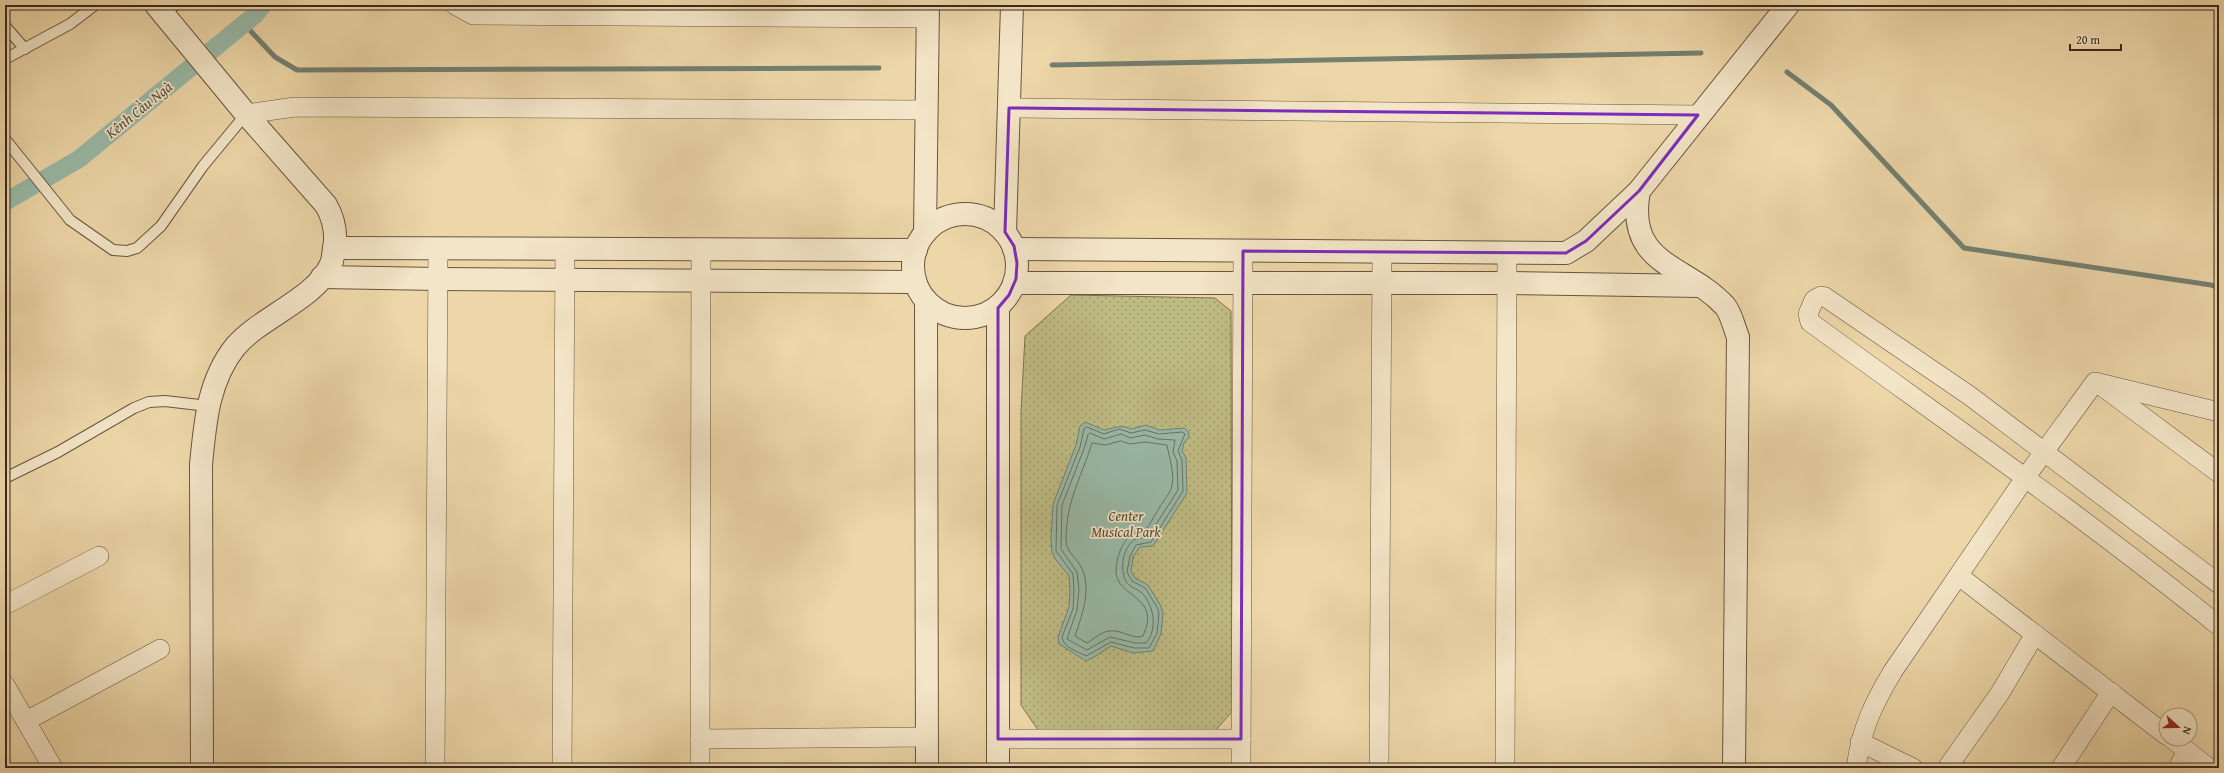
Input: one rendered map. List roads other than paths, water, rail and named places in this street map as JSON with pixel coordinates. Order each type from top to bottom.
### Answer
[{"type":"street","points":[[454,5],[473,15],[560,10],[928,11],[926,110],[920,241]]},
{"type":"street","points":[[1012,5],[1009,108],[1010,240],[1017,263],[1014,283],[1009,295],[998,308],[983,316],[965,319],[948,316],[932,308],[920,295],[915,282],[912,260],[920,241],[928,228],[943,218],[960,214],[976,215],[992,221],[1010,240],[1243,251],[1507,254],[1566,253],[1577,248],[1639,191],[1698,115],[1788,5]]},
{"type":"street","points":[[165,7],[180,33],[232,98],[326,205],[334,219],[336,241],[332,264],[316,285],[248,334],[235,347],[223,366],[211,392],[205,416],[202,465],[202,768]]},
{"type":"street","points":[[246,114],[295,107],[926,110]]},
{"type":"street","points":[[1009,108],[1698,115]]},
{"type":"street","points":[[1639,191],[1635,210],[1644,240],[1652,253],[1665,265],[1704,286],[1726,307],[1738,337],[1734,768]]},
{"type":"street","points":[[334,248],[701,249],[920,241]]},
{"type":"street","points":[[435,768],[438,249]]},
{"type":"street","points":[[562,768],[565,249]]},
{"type":"street","points":[[700,768],[701,249]]},
{"type":"street","points":[[1241,768],[1243,251]]},
{"type":"street","points":[[1379,768],[1382,253]]},
{"type":"street","points":[[1505,768],[1507,254]]},
{"type":"street","points":[[322,277],[915,282]]},
{"type":"street","points":[[1014,283],[1506,283],[1704,286]]},
{"type":"street","points":[[2219,584],[1970,396],[1825,297],[1821,296],[1814,300],[1808,314],[1810,322],[2025,478],[2167,584],[2219,626]]},
{"type":"street","points":[[926,301],[927,768]]},
{"type":"street","points":[[998,308],[998,768]]},
{"type":"street","points":[[2095,382],[2219,412]]},
{"type":"street","points":[[1856,768],[1860,742],[1875,702],[1889,677],[2025,478],[2095,382]]},
{"type":"street","points":[[2095,382],[2219,473]]},
{"type":"street","points":[[5,605],[99,556]]},
{"type":"street","points":[[1959,576],[2158,729]]},
{"type":"street","points":[[1947,768],[2000,693],[2035,634]]},
{"type":"street","points":[[26,721],[160,649]]},
{"type":"street","points":[[5,685],[53,768]]},
{"type":"street","points":[[2062,768],[2111,692]]},
{"type":"street","points":[[700,739],[927,737]]},
{"type":"street","points":[[998,739],[1241,739]]},
{"type":"street","points":[[1860,742],[1914,768]]},
{"type":"street","points":[[2182,747],[2209,768]]},
{"type":"street","points":[[2178,768],[2187,751]]},
{"type":"lane","points":[[5,59],[70,24],[95,5]]},
{"type":"lane","points":[[5,26],[25,49]]},
{"type":"lane","points":[[5,139],[50,193],[70,220],[98,242],[113,250],[127,251],[137,248],[161,226],[203,166],[246,114]]},
{"type":"lane","points":[[5,478],[58,452],[134,408],[149,402],[165,401],[208,406]]},
{"type":"water","points":[[1085,422],[1104,430],[1118,427],[1131,429],[1146,425],[1160,430],[1184,428],[1188,431],[1189,437],[1184,443],[1182,451],[1186,458],[1187,493],[1153,546],[1140,547],[1133,557],[1131,571],[1135,578],[1148,585],[1161,606],[1163,613],[1161,634],[1153,651],[1133,653],[1111,646],[1086,661],[1059,644],[1058,637],[1069,607],[1069,576],[1056,560],[1052,552],[1051,538],[1053,504],[1076,445],[1080,426]]},
{"type":"waterway","name":"Kênh Cầu Ngà","points":[[5,202],[79,159],[256,14],[263,5]]},
{"type":"waterway","points":[[244,24],[275,57],[297,70],[879,68]]},
{"type":"waterway","points":[[1052,65],[1701,53]]},
{"type":"waterway","points":[[1787,72],[1831,105],[1964,248],[2211,285],[2219,288]]},
{"type":"park label","name":"Center Musical Park","points":[[1126,524]]}]
